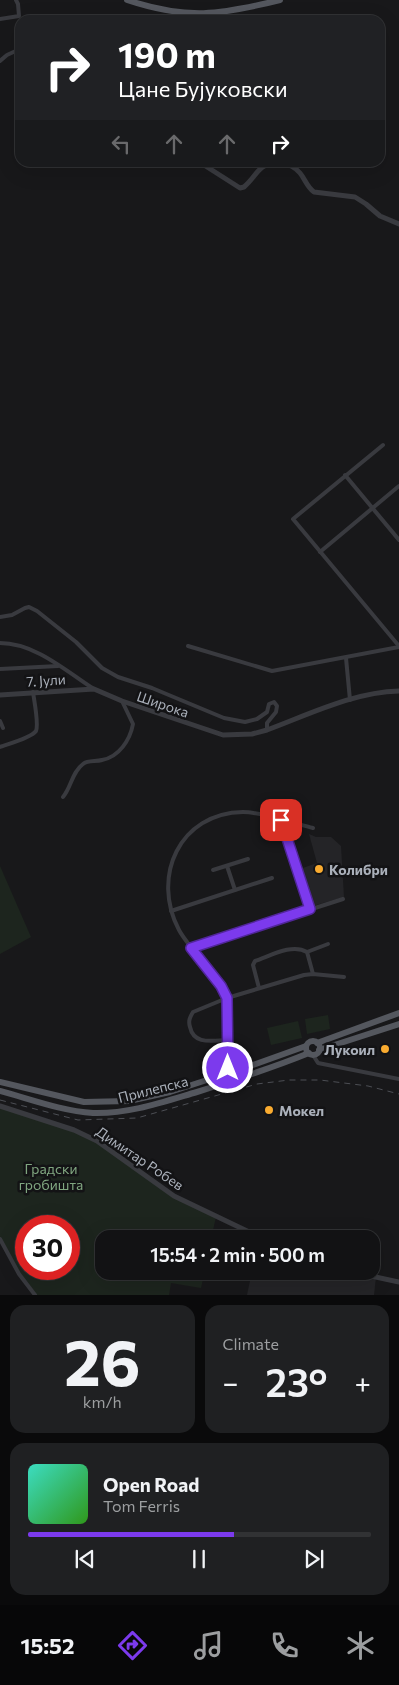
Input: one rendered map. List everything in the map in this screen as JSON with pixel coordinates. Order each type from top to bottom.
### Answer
[{"type":"main road","points":[[127,0],[167,12],[190,14],[241,9],[280,0]]},
{"type":"main road","points":[[318,1046],[399,1013]]},
{"type":"main road","points":[[318,1046],[399,1024]]},
{"type":"main road","points":[[311,1041],[318,1046],[317,1053],[311,1054],[306,1050],[306,1046],[311,1041]]},
{"type":"main road","name":"Прилепска","points":[[0,1082],[71,1100],[99,1103],[128,1102],[170,1092],[228,1074],[306,1046]]},
{"type":"main road","name":"Прилепска","points":[[0,1091],[69,1110],[112,1112],[146,1107],[230,1082],[311,1054]]},
{"type":"street","points":[[16,0],[19,15]]},
{"type":"street","points":[[0,62],[7,55],[15,51]]},
{"type":"street","points":[[209,167],[240,188],[248,184],[262,167]]},
{"type":"street","points":[[292,167],[299,171],[310,189],[314,192],[355,197],[380,216],[399,224]]},
{"type":"street","points":[[188,646],[272,672],[399,646],[293,519],[383,445]]},
{"type":"street","points":[[345,475],[399,540]]},
{"type":"street","points":[[320,552],[399,486]]},
{"type":"street","points":[[0,617],[12,615],[29,607],[37,611],[76,642],[102,668],[118,677],[152,688],[224,718],[245,722],[257,719],[266,712],[269,704],[274,702],[277,706],[276,712],[267,723],[267,730]]},
{"type":"street","name":"Широка","points":[[0,643],[23,645],[43,654],[94,689],[122,701],[224,735],[252,734],[350,700],[382,691],[399,691]]},
{"type":"street","points":[[346,658],[350,700]]},
{"type":"street","points":[[0,669],[59,666]]},
{"type":"street","name":"7. Јули","points":[[0,695],[94,689]]},
{"type":"street","points":[[0,747],[32,735],[36,730],[33,692]]},
{"type":"street","points":[[63,798],[82,765],[105,760],[120,750],[126,742],[133,724],[122,701]]},
{"type":"street","points":[[0,720],[3,728]]},
{"type":"street","points":[[230,1082],[228,1074],[227,998],[221,986],[179,930],[171,911],[168,892],[170,863],[178,846],[190,832],[206,822],[225,814],[244,812],[313,828]]},
{"type":"street","points":[[281,820],[310,909]]},
{"type":"street","points":[[213,870],[248,859]]},
{"type":"street","points":[[226,866],[235,890]]},
{"type":"street","points":[[171,911],[272,878]]},
{"type":"street","points":[[191,948],[342,899]]},
{"type":"street","points":[[307,952],[328,944]]},
{"type":"street","points":[[260,988],[253,964],[254,961],[292,948],[301,948],[307,952],[313,974]]},
{"type":"street","points":[[228,1040],[195,1039],[189,1022],[193,1012],[227,998],[313,974],[344,977]]},
{"type":"street","points":[[311,1054],[318,1063],[399,1079]]},
{"type":"street","name":"Димитар Робев","points":[[0,1106],[74,1130],[97,1141],[174,1196],[245,1230]]},
{"type":"street","points":[[0,1239],[19,1274],[35,1295]]},
{"type":"street","points":[[380,1278],[399,1282]]},
{"type":"shaded area","points":[[309,834],[316,837],[331,837],[341,846],[344,897],[313,906],[310,905],[300,869],[317,863]]},
{"type":"shaded area","points":[[250,1280],[376,1280],[374,1295],[247,1295]]},
{"type":"green space","points":[[0,866],[31,937],[0,954]]},
{"type":"green space","points":[[328,1015],[330,1029],[307,1034],[305,1019]]},
{"type":"green space","points":[[298,1021],[302,1038],[271,1045],[267,1028]]},
{"type":"green space","name":"Градски гробишта","points":[[0,1106],[74,1130],[97,1141],[174,1196],[216,1217],[213,1230],[95,1230],[95,1280],[203,1280],[201,1288],[171,1283],[169,1295],[35,1295],[24,1280],[80,1280],[80,1215],[15,1215],[15,1267],[0,1239]]},
{"type":"railway","points":[[0,1100],[78,1120],[137,1118],[257,1084],[289,1080],[320,1080],[368,1086],[399,1094]]},
{"type":"place","name":"Колибри","points":[[319,869]]},
{"type":"place","name":"Лукоил","points":[[385,1049]]},
{"type":"place","name":"Мокел","points":[[269,1110]]},
{"type":"route","points":[[228,1068],[227,998],[221,986],[191,948],[310,909],[281,820]]}]
